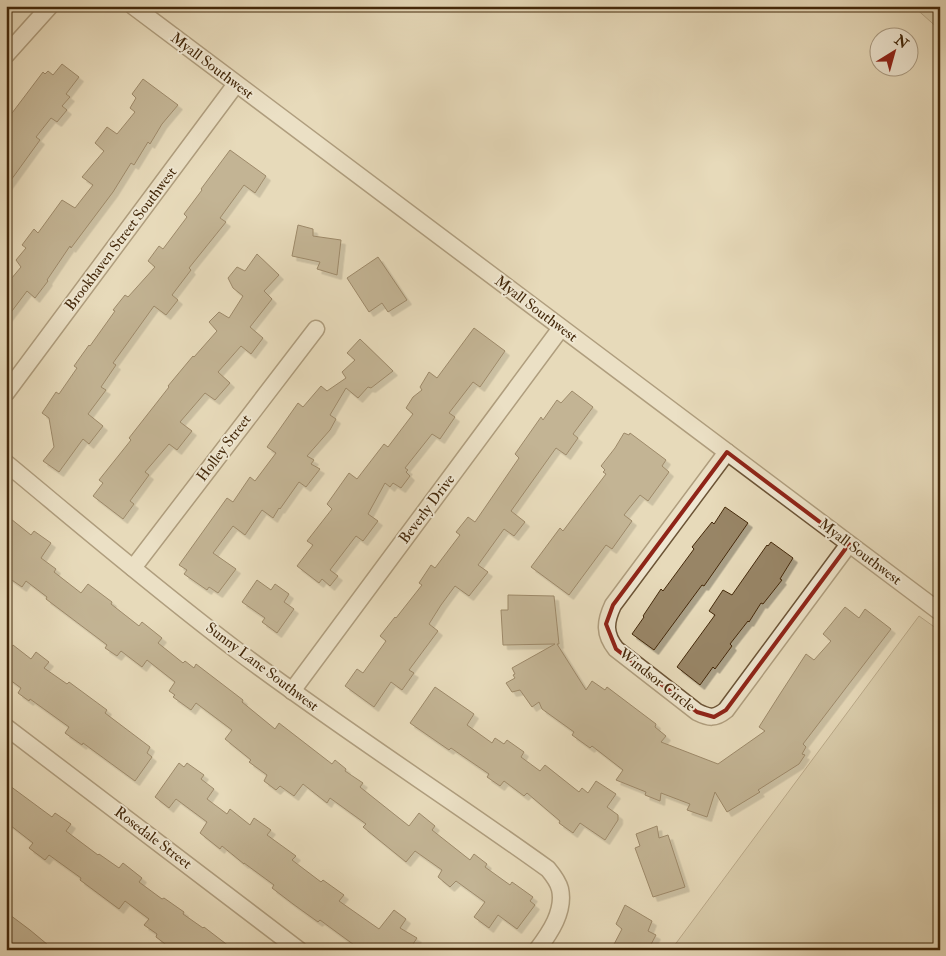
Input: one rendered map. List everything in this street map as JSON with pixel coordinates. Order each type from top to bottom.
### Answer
[{"type":"street","points":[[6,55],[50,6]]},
{"type":"street","name":"Myall Southwest","points":[[133,6],[940,612]]},
{"type":"street","name":"Brookhaven Street Southwest","points":[[6,393],[236,84]]},
{"type":"street","name":"Holley Street","points":[[133,568],[316,328]]},
{"type":"street","name":"Beverly Drive","points":[[292,691],[561,328]]},
{"type":"street","name":"Windsor Circle","points":[[727,452],[613,605],[606,624],[609,641],[616,649],[697,712],[705,716],[714,717],[726,710],[849,544]]},
{"type":"street","name":"Sunny Lane Southwest","points":[[6,464],[235,649],[344,728],[548,869],[560,889],[561,899],[559,912],[552,927],[537,950]]},
{"type":"street","name":"Rosedale Street","points":[[6,727],[299,950]]},
{"type":"highlighted area","points":[[727,452],[849,544],[726,710],[714,717],[697,712],[616,649],[606,624],[613,605]]},
{"type":"shaded area","points":[[913,6],[940,6],[940,30]]},
{"type":"shaded area","points":[[919,616],[940,631],[940,950],[671,950]]},
{"type":"building","points":[[62,64],[79,77],[66,94],[70,97],[62,106],[67,110],[57,122],[51,118],[36,137],[40,140],[6,187],[6,121],[43,72],[45,74],[48,71],[53,75]]},
{"type":"building","points":[[143,79],[178,105],[162,124],[150,144],[148,142],[134,165],[131,163],[113,192],[71,248],[70,246],[35,298],[27,291],[6,319],[6,285],[21,267],[16,260],[26,248],[22,245],[34,229],[38,233],[62,200],[75,208],[93,185],[82,177],[104,151],[95,143],[107,127],[117,134],[135,112],[130,108],[136,98],[132,94]]},
{"type":"building","points":[[230,150],[266,176],[255,193],[244,185],[220,218],[226,222],[189,268],[191,270],[172,295],[178,300],[166,315],[154,306],[113,363],[116,365],[101,387],[106,390],[88,414],[103,426],[89,444],[83,439],[59,472],[43,461],[54,447],[49,418],[42,413],[56,392],[59,394],[77,368],[74,366],[115,311],[113,310],[125,295],[128,297],[155,267],[148,261],[159,246],[163,249],[187,217],[184,214]]},
{"type":"building","points":[[298,225],[313,229],[313,236],[341,240],[337,275],[317,269],[320,262],[292,256]]},
{"type":"building","points":[[257,254],[279,275],[264,291],[272,299],[250,327],[263,338],[251,354],[241,346],[218,372],[230,383],[215,400],[205,393],[180,422],[192,431],[177,450],[169,444],[145,472],[149,475],[130,501],[134,504],[123,519],[93,496],[103,483],[99,480],[131,440],[129,438],[168,386],[217,331],[209,322],[219,312],[229,318],[243,296],[233,288],[228,278],[237,267],[245,271]]},
{"type":"building","points":[[378,257],[407,300],[388,312],[382,303],[369,312],[347,278]]},
{"type":"building","points":[[474,328],[505,351],[480,387],[473,382],[449,413],[455,417],[440,439],[432,434],[405,468],[410,476],[401,488],[393,483],[390,487],[385,483],[368,514],[378,521],[363,541],[356,536],[330,570],[338,576],[330,586],[322,579],[319,583],[297,566],[313,545],[307,541],[332,509],[327,504],[349,473],[357,479],[384,444],[388,447],[413,414],[406,408],[413,397],[422,390],[420,387],[429,372],[437,378]]},
{"type":"building","points":[[360,339],[393,371],[371,388],[368,387],[358,398],[346,388],[330,415],[336,419],[330,430],[307,456],[314,460],[311,464],[320,469],[306,487],[299,482],[273,518],[262,510],[245,535],[233,526],[213,553],[236,569],[218,593],[209,587],[207,590],[184,574],[187,570],[179,565],[227,498],[233,502],[250,477],[255,481],[276,453],[267,447],[298,403],[303,407],[321,386],[327,391],[346,378],[342,372],[355,360],[347,353]]},
{"type":"building","points":[[572,391],[593,407],[573,434],[578,438],[566,455],[556,448],[511,511],[525,522],[514,536],[504,529],[478,565],[488,572],[469,596],[455,586],[441,605],[429,624],[438,631],[409,670],[414,673],[402,690],[391,682],[374,707],[345,686],[357,669],[363,673],[386,641],[380,636],[422,585],[419,583],[431,565],[435,568],[460,535],[456,532],[468,517],[475,522],[519,458],[515,454],[541,417],[543,420],[557,400],[561,403]]},
{"type":"building","points":[[624,433],[629,435],[630,433],[666,460],[662,466],[669,472],[648,501],[640,495],[624,515],[632,521],[612,549],[606,545],[569,595],[531,567],[560,528],[563,531],[606,474],[601,466]]},
{"type":"building","points":[[725,507],[748,523],[704,586],[702,585],[654,650],[632,634],[661,589],[663,591],[694,549],[692,547],[712,522],[714,524]]},
{"type":"building","points":[[6,515],[31,535],[34,531],[51,543],[41,558],[56,569],[54,572],[81,593],[88,584],[139,626],[142,622],[162,638],[158,643],[183,663],[185,661],[194,668],[196,664],[243,700],[242,702],[275,729],[279,723],[332,764],[335,760],[346,769],[345,771],[363,783],[360,787],[409,826],[419,813],[435,826],[432,830],[470,860],[474,854],[487,864],[485,867],[510,885],[512,882],[533,897],[530,901],[535,905],[517,929],[498,915],[489,928],[474,917],[485,902],[456,881],[450,887],[438,877],[442,870],[415,851],[406,862],[363,827],[366,824],[330,798],[327,803],[303,784],[294,796],[280,786],[276,790],[264,781],[267,775],[249,762],[251,760],[225,739],[232,730],[196,703],[191,710],[173,697],[175,695],[169,691],[175,682],[147,660],[142,667],[121,651],[117,656],[105,648],[107,645],[46,599],[47,597],[26,581],[22,587],[6,576]]},
{"type":"building","points":[[771,542],[793,558],[780,579],[782,580],[763,604],[761,603],[749,622],[730,644],[732,646],[715,669],[713,667],[700,685],[677,667],[715,615],[709,611],[723,590],[732,595]]},
{"type":"building","points":[[257,580],[271,590],[275,584],[289,594],[284,602],[294,609],[277,633],[262,622],[265,618],[242,602]]},
{"type":"building","points":[[508,595],[554,596],[559,644],[557,644],[586,690],[592,681],[605,690],[607,687],[656,724],[655,727],[666,736],[661,742],[718,764],[765,731],[759,727],[780,694],[806,654],[814,660],[831,641],[823,634],[845,607],[859,618],[865,609],[891,629],[803,744],[806,747],[802,754],[805,755],[799,764],[758,790],[760,792],[727,812],[715,792],[707,817],[687,810],[690,804],[661,793],[660,801],[645,795],[646,792],[616,780],[623,770],[592,746],[590,748],[572,735],[574,732],[542,709],[539,702],[532,707],[520,690],[512,692],[506,683],[515,678],[512,668],[555,644],[503,645],[501,610],[508,610]]},
{"type":"building","points":[[13,645],[31,659],[36,652],[49,662],[44,668],[67,684],[69,682],[107,710],[105,713],[150,747],[147,753],[152,757],[135,781],[83,743],[82,745],[65,733],[69,727],[30,699],[29,701],[18,693],[21,688],[6,677],[6,655]]},
{"type":"building","points":[[435,687],[474,714],[467,725],[492,743],[495,738],[504,744],[507,740],[524,752],[521,757],[540,771],[545,765],[579,792],[582,788],[588,793],[596,781],[616,794],[607,807],[618,815],[618,820],[605,840],[580,823],[573,833],[559,823],[560,821],[527,793],[524,796],[504,781],[500,786],[487,777],[489,774],[451,748],[449,750],[410,723]]},
{"type":"building","points":[[179,763],[184,767],[187,763],[204,775],[201,779],[214,789],[207,799],[227,814],[230,809],[250,825],[254,818],[271,830],[267,835],[296,856],[292,860],[321,882],[323,880],[344,895],[339,901],[379,929],[394,910],[406,919],[400,928],[417,938],[409,950],[361,950],[320,920],[318,922],[293,904],[272,888],[274,885],[222,846],[220,849],[200,833],[207,822],[176,799],[169,808],[155,797]]},
{"type":"building","points":[[6,783],[52,817],[55,813],[71,824],[66,831],[119,868],[123,863],[142,878],[139,882],[184,912],[183,914],[234,950],[173,950],[156,937],[157,934],[144,925],[149,919],[125,901],[119,909],[49,855],[45,860],[29,848],[33,843],[6,822]]},
{"type":"building","points":[[657,826],[659,838],[668,835],[685,887],[653,897],[635,848],[640,846],[636,834]]},
{"type":"building","points":[[625,905],[652,921],[648,931],[656,935],[648,950],[611,950],[622,929],[616,924]]},
{"type":"building","points":[[6,912],[30,930],[54,950],[6,950]]}]
